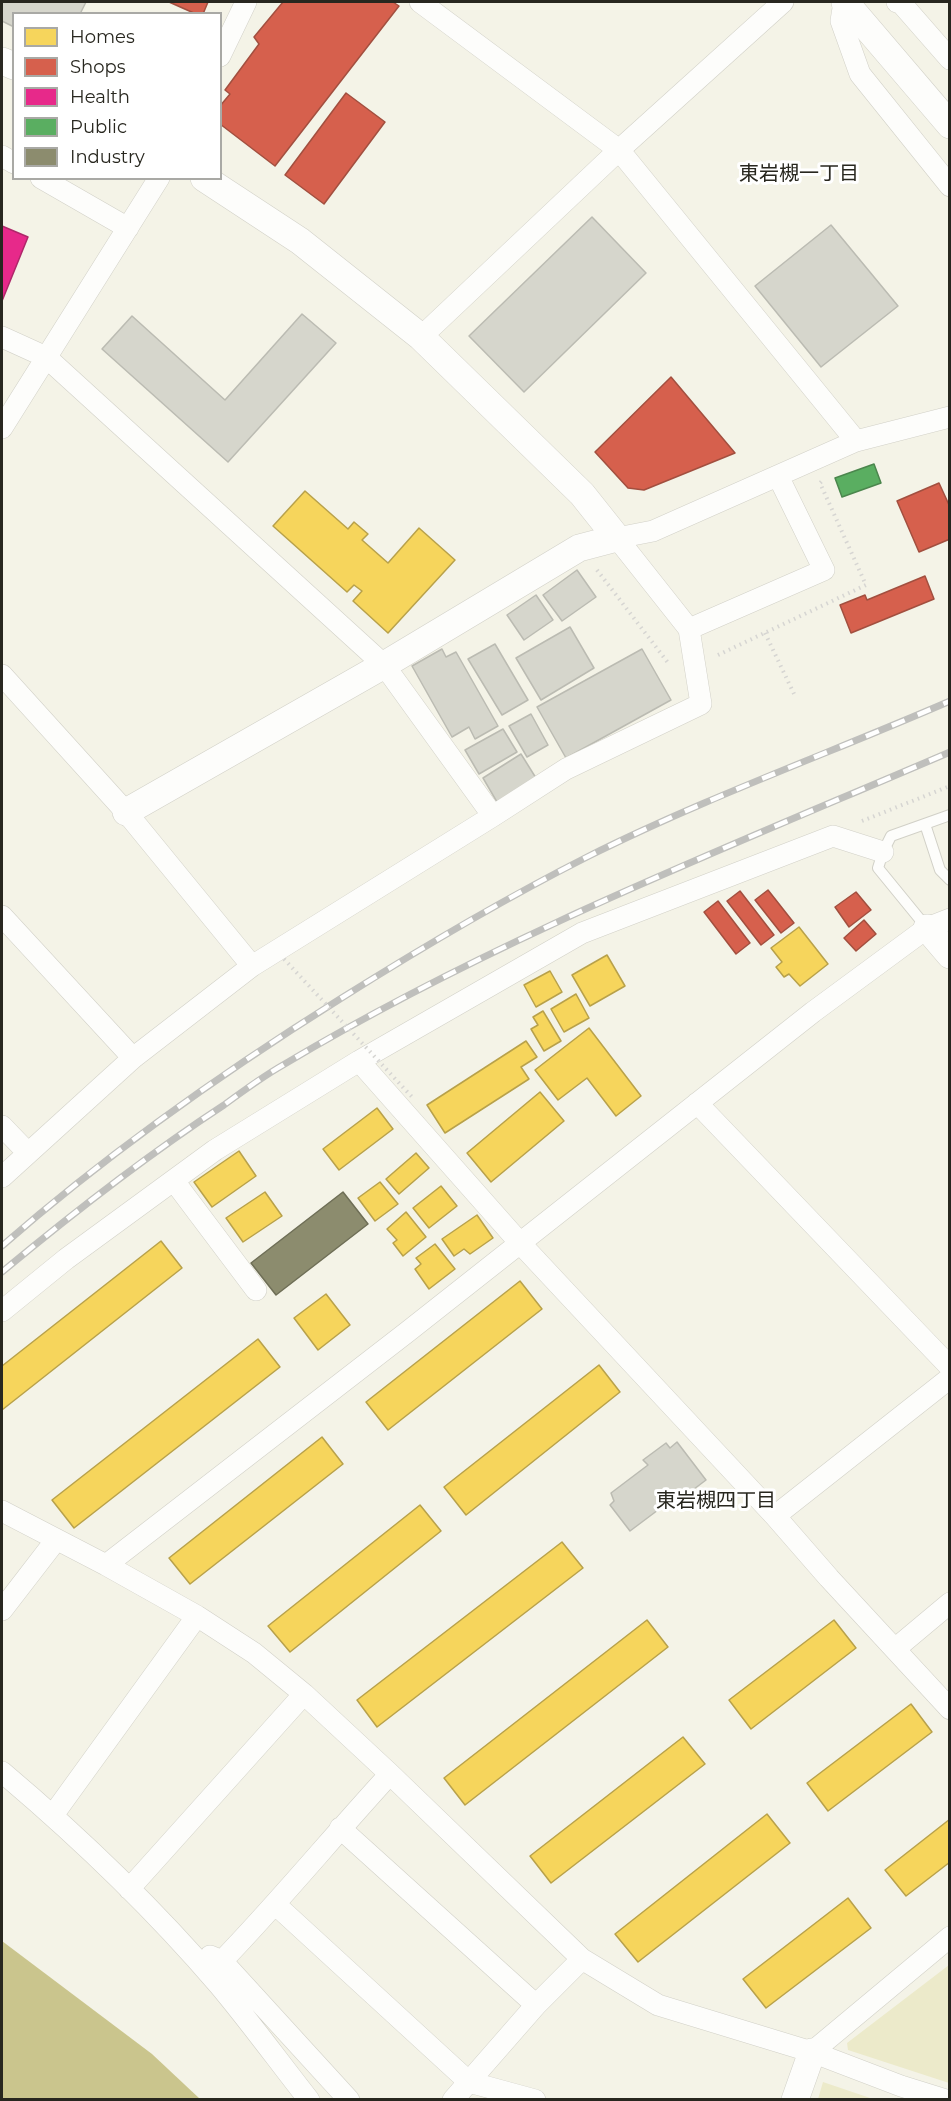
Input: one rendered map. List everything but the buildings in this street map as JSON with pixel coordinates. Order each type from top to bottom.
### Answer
[{"type":"street","points":[[222,52],[246,2]]},
{"type":"street","points":[[420,2],[620,150],[856,441]]},
{"type":"street","points":[[421,337],[620,150],[783,2]]},
{"type":"street","points":[[845,2],[950,125]]},
{"type":"street","points":[[845,2],[841,21],[860,74],[950,186]]},
{"type":"street","points":[[897,2],[901,3],[950,59]]},
{"type":"street","points":[[44,180],[128,228]]},
{"type":"street","points":[[2,428],[158,180]]},
{"type":"street","points":[[2,1177],[133,1058],[252,966],[566,770],[701,704],[689,629],[582,494],[421,337],[300,241],[207,180]]},
{"type":"street","points":[[2,337],[46,357],[384,665],[494,816]]},
{"type":"street","points":[[126,812],[384,665],[579,548],[653,531],[856,441],[950,417]]},
{"type":"street","points":[[689,629],[824,570],[778,476]]},
{"type":"street","points":[[2,675],[126,812],[252,966]]},
{"type":"street","points":[[2,1311],[66,1260],[215,1150],[359,1061],[582,933],[833,837],[883,852]]},
{"type":"street","points":[[2,916],[133,1058]]},
{"type":"street","points":[[106,1565],[813,1012],[938,924],[950,955]]},
{"type":"street","points":[[359,1061],[520,1243],[775,1516],[950,1709]]},
{"type":"street","points":[[697,1103],[950,1367]]},
{"type":"street","points":[[2,1126],[27,1152]]},
{"type":"street","points":[[174,1181],[256,1290]]},
{"type":"street","points":[[775,1516],[950,1378]]},
{"type":"street","points":[[2,1511],[197,1616],[254,1653],[304,1694],[390,1774],[582,1959],[658,2005],[812,2052],[898,2093],[946,2100]]},
{"type":"street","points":[[2,1610],[56,1540]]},
{"type":"street","points":[[895,1649],[950,1603]]},
{"type":"street","points":[[53,1815],[197,1616]]},
{"type":"street","points":[[129,1889],[304,1694]]},
{"type":"street","points":[[2,1772],[53,1815],[177,1939],[219,1986],[309,2100]]},
{"type":"street","points":[[222,1961],[276,1905],[340,1828],[390,1774]]},
{"type":"street","points":[[340,1828],[536,2005]]},
{"type":"street","points":[[276,1905],[469,2082],[535,2100]]},
{"type":"street","points":[[795,2100],[812,2052],[950,1937]]},
{"type":"street","points":[[177,1939],[222,1961],[349,2100]]},
{"type":"street","points":[[453,2100],[536,2005],[582,1959]]},
{"type":"lane","points":[[938,924],[878,868],[891,837],[950,815]]},
{"type":"lane","points":[[925,824],[940,870],[950,880]]},
{"type":"path","points":[[592,565],[669,664]]},
{"type":"path","points":[[765,633],[795,696]]},
{"type":"path","points":[[858,822],[950,786]]},
{"type":"path","points":[[284,959],[413,1098]]},
{"type":"path","points":[[382,1058],[380,1071],[387,1079]]},
{"type":"shaded area","points":[[2,1941],[152,2054],[200,2099],[2,2099]]},
{"type":"shaded area","points":[[949,1965],[949,2083],[848,2050],[847,2043]]},
{"type":"shaded area","points":[[823,2082],[873,2099],[818,2099]]},
{"type":"railway","points":[[2,1246],[124,1147],[209,1085],[340,999],[463,924],[557,872],[633,835],[723,795],[950,701]]},
{"type":"railway","points":[[2,1272],[166,1144],[268,1074],[363,1019],[527,936],[695,860],[950,752]]},
{"type":"district","name":"東岩槻一丁目","points":[[799,174]]},
{"type":"district","name":"東岩槻四丁目","points":[[716,1501]]}]
